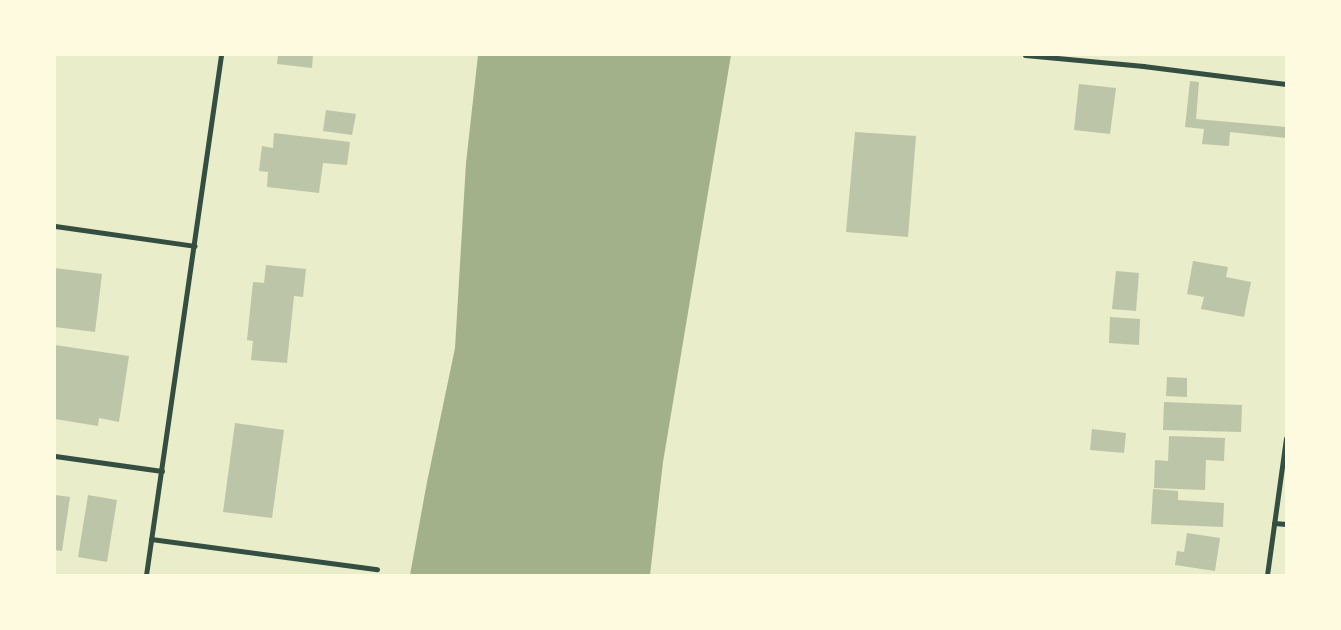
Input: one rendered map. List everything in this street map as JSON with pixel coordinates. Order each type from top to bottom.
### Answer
[{"type":"street","points":[[146,575],[195,246],[221,55]]},
{"type":"street","points":[[1025,55],[1142,66],[1286,84]]},
{"type":"street","points":[[55,226],[195,246]]},
{"type":"street","points":[[1267,575],[1286,438]]},
{"type":"street","points":[[55,456],[162,471]]},
{"type":"street","points":[[1274,523],[1286,524]]},
{"type":"street","points":[[151,538],[377,569]]},
{"type":"shaded area","points":[[478,55],[731,55],[663,462],[650,575],[410,575],[455,348],[466,163]]},
{"type":"building","points":[[278,55],[313,55],[312,68],[277,64]]},
{"type":"building","points":[[1190,81],[1199,82],[1196,119],[1286,127],[1286,138],[1230,132],[1229,146],[1202,144],[1204,129],[1185,127]]},
{"type":"building","points":[[1079,84],[1116,88],[1110,134],[1074,130]]},
{"type":"building","points":[[326,110],[356,114],[352,135],[323,131]]},
{"type":"building","points":[[855,132],[916,136],[908,237],[846,232]]},
{"type":"building","points":[[274,133],[350,142],[347,165],[323,163],[319,193],[267,187],[268,172],[259,171],[262,146],[273,148]]},
{"type":"building","points":[[1193,261],[1228,267],[1226,277],[1251,282],[1244,317],[1201,309],[1204,297],[1187,294]]},
{"type":"building","points":[[266,265],[306,269],[303,297],[294,296],[287,363],[251,360],[253,341],[247,340],[253,282],[264,283]]},
{"type":"building","points":[[55,268],[102,274],[95,332],[55,327]]},
{"type":"building","points":[[1116,271],[1139,273],[1136,311],[1112,309]]},
{"type":"building","points":[[1110,317],[1140,319],[1139,345],[1109,343]]},
{"type":"building","points":[[55,345],[129,356],[119,422],[99,418],[98,426],[55,419]]},
{"type":"building","points":[[1167,377],[1187,378],[1187,397],[1166,396]]},
{"type":"building","points":[[1164,402],[1242,405],[1241,432],[1163,430]]},
{"type":"building","points":[[235,423],[284,430],[272,518],[223,512]]},
{"type":"building","points":[[1092,429],[1126,433],[1124,453],[1090,450]]},
{"type":"building","points":[[1169,436],[1225,438],[1224,461],[1206,460],[1205,490],[1154,488],[1155,460],[1168,461]]},
{"type":"building","points":[[1153,489],[1178,491],[1178,500],[1224,503],[1223,527],[1151,524]]},
{"type":"building","points":[[55,495],[70,497],[62,551],[55,550]]},
{"type":"building","points":[[88,495],[117,500],[107,562],[78,557]]},
{"type":"building","points":[[1187,533],[1220,538],[1215,571],[1175,565],[1177,551],[1184,552]]}]
